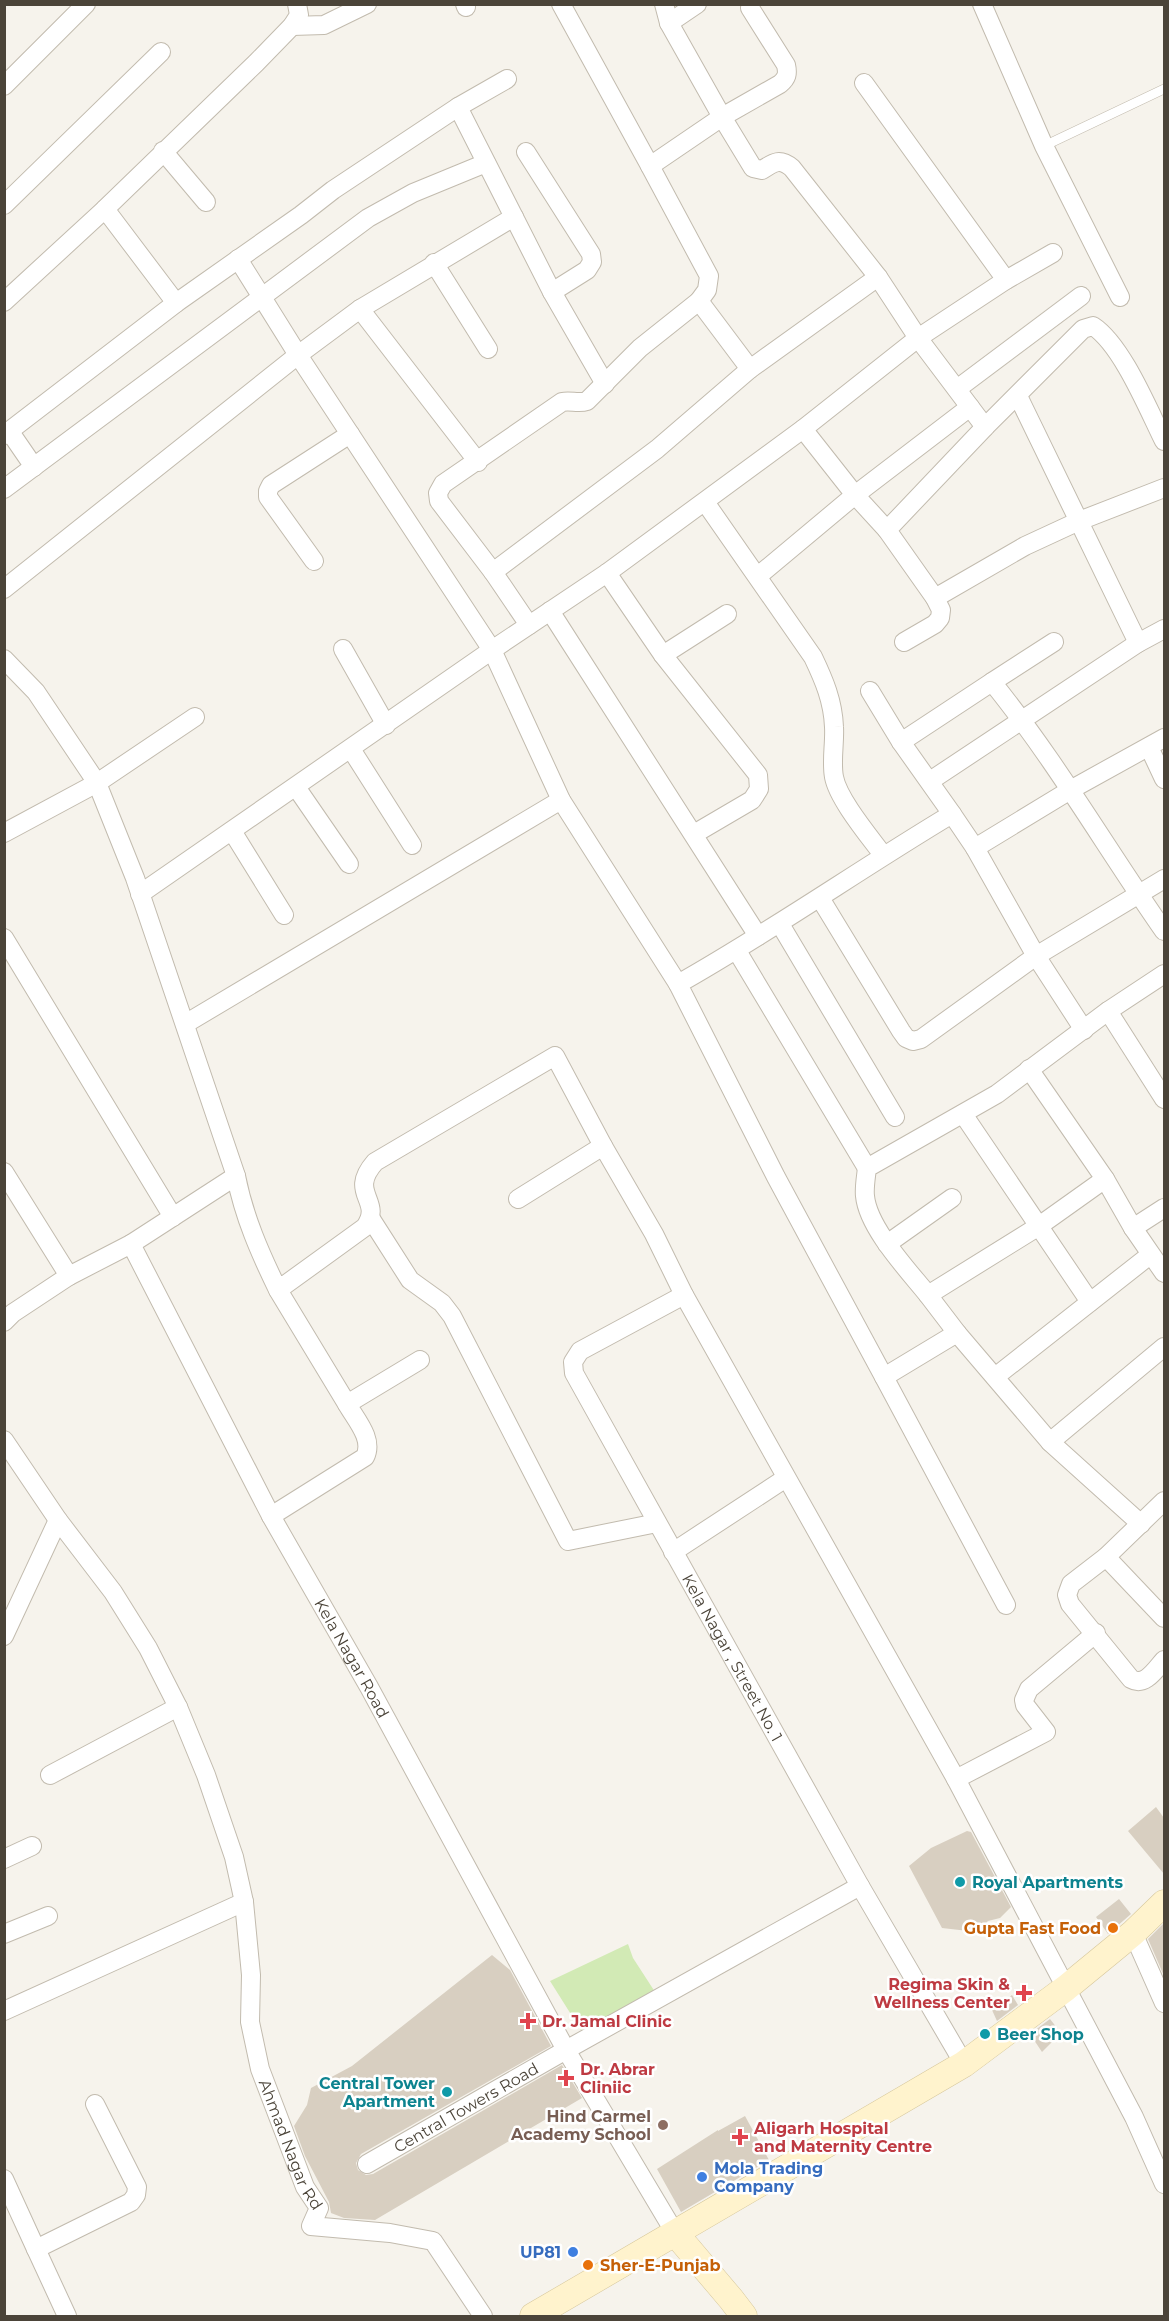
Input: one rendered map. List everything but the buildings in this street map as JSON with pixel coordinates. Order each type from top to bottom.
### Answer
[{"type":"street","points":[[4,86],[86,4]]},
{"type":"street","points":[[4,302],[105,209],[256,63],[292,26],[299,15],[297,4]]},
{"type":"street","points":[[292,26],[324,25],[367,4]]},
{"type":"street","points":[[529,626],[493,572],[439,501],[438,493],[443,484],[562,402],[587,401],[640,348],[699,301],[707,290],[708,276],[561,4]]},
{"type":"street","points":[[664,4],[669,23],[753,168],[762,170],[775,161],[784,162],[792,168],[878,277],[918,338],[985,427]]},
{"type":"street","points":[[669,23],[697,4]]},
{"type":"street","points":[[982,4],[1044,146],[1120,297]]},
{"type":"street","points":[[650,165],[722,117],[786,79],[788,73],[786,65],[750,8]]},
{"type":"street","points":[[4,205],[161,52]]},
{"type":"street","points":[[34,467],[7,433],[176,303],[333,190],[458,107],[507,79]]},
{"type":"street","points":[[864,83],[1006,280]]},
{"type":"street","points":[[458,107],[552,292],[605,384]]},
{"type":"street","points":[[164,151],[206,202]]},
{"type":"street","points":[[526,152],[591,254],[592,262],[587,270],[552,292]]},
{"type":"street","points":[[4,489],[368,218],[412,193],[486,163]]},
{"type":"street","points":[[105,209],[176,303]]},
{"type":"street","points":[[4,589],[298,355],[360,309],[514,217]]},
{"type":"street","points":[[140,894],[607,573],[803,429],[918,338],[1006,280],[1053,253]]},
{"type":"street","points":[[238,259],[298,355],[492,650],[561,800],[678,984],[776,1177],[1006,1605]]},
{"type":"street","points":[[434,263],[488,349]]},
{"type":"street","points":[[493,572],[657,449],[750,369],[878,277]]},
{"type":"street","points":[[957,389],[1081,296]]},
{"type":"street","points":[[699,301],[750,369]]},
{"type":"street","points":[[360,309],[478,462]]},
{"type":"street","points":[[887,530],[1083,328],[1093,326],[1102,332],[1135,384],[1164,441]]},
{"type":"street","points":[[1018,396],[1138,643]]},
{"type":"street","points":[[758,576],[855,495],[970,406]]},
{"type":"street","points":[[803,429],[855,495],[887,530],[941,610],[940,618],[935,624],[904,642]]},
{"type":"street","points":[[314,561],[268,497],[268,491],[271,485],[350,434]]},
{"type":"street","points":[[935,598],[1025,546],[1079,521],[1163,492]]},
{"type":"street","points":[[705,502],[813,657],[831,701],[834,727],[834,778],[841,795],[883,855]]},
{"type":"street","points":[[607,573],[663,655],[758,775],[759,789],[752,800],[694,834]]},
{"type":"street","points":[[550,611],[758,936]]},
{"type":"street","points":[[663,655],[727,614]]},
{"type":"street","points":[[930,781],[1138,643],[1164,629]]},
{"type":"street","points":[[902,742],[1054,642]]},
{"type":"street","points":[[343,649],[386,725]]},
{"type":"street","points":[[4,659],[36,692],[97,783],[140,894],[236,1176],[241,1202],[259,1251],[278,1290],[368,1441],[369,1449],[365,1457],[271,1516]]},
{"type":"street","points":[[992,682],[1072,789],[1164,931]]},
{"type":"street","points":[[870,691],[975,848],[1036,956],[1084,1030]]},
{"type":"street","points":[[4,833],[97,783],[195,717]]},
{"type":"street","points":[[975,848],[1072,789],[1157,742],[1164,779]]},
{"type":"street","points":[[351,749],[412,845]]},
{"type":"street","points":[[296,787],[349,864]]},
{"type":"street","points":[[185,1024],[561,800]]},
{"type":"street","points":[[678,984],[780,924],[883,855],[952,814]]},
{"type":"street","points":[[232,831],[284,915]]},
{"type":"street","points":[[819,898],[901,1031],[906,1038],[913,1041],[921,1039],[1036,956],[1164,879]]},
{"type":"street","points":[[780,924],[895,1117]]},
{"type":"street","points":[[4,938],[173,1217]]},
{"type":"street","points":[[736,951],[867,1168],[865,1197],[872,1217],[887,1244],[957,1333],[1050,1442],[1141,1524]]},
{"type":"street","points":[[867,1168],[997,1094],[1108,1011],[1164,974]]},
{"type":"street","points":[[1108,1011],[1164,1099]]},
{"type":"street","points":[[278,1290],[365,1227],[371,1219],[372,1211],[363,1183],[366,1171],[375,1162],[555,1056],[654,1234],[684,1295],[956,1779],[1134,2117],[1164,2184]]},
{"type":"street","points":[[1029,1069],[1105,1179],[1133,1228],[1164,1273]]},
{"type":"street","points":[[963,1114],[1090,1302]]},
{"type":"street","points":[[518,1199],[603,1146]]},
{"type":"street","points":[[4,1172],[69,1276]]},
{"type":"street","points":[[4,1322],[13,1313],[69,1276],[131,1244],[236,1176]]},
{"type":"street","points":[[928,1294],[1040,1226],[1105,1179]]},
{"type":"street","points":[[887,1244],[952,1198]]},
{"type":"street","points":[[1133,1228],[1164,1208]]},
{"type":"street","points":[[371,1219],[410,1280],[442,1303],[452,1316],[568,1541],[657,1523]]},
{"type":"street","name":"Kela Nagar Road","points":[[131,1244],[271,1516],[369,1687],[566,2050],[675,2234]]},
{"type":"street","points":[[995,1377],[1150,1255]]},
{"type":"street","name":"Kela Nagar , Street No. 1","points":[[684,1295],[580,1351],[573,1362],[574,1373],[860,1886],[964,2064]]},
{"type":"street","points":[[884,1377],[957,1333]]},
{"type":"street","points":[[1050,1442],[1164,1347]]},
{"type":"street","points":[[347,1404],[420,1360]]},
{"type":"street","points":[[4,1440],[58,1520],[113,1592],[148,1648],[178,1707],[206,1775],[227,1836],[244,1902],[4,2011]]},
{"type":"street","points":[[674,1552],[786,1478]]},
{"type":"street","points":[[1164,1501],[1106,1557],[1071,1584],[1067,1595],[1070,1604],[1131,1679],[1137,1682],[1147,1678],[1164,1660]]},
{"type":"street","points":[[7,1625],[58,1520]]},
{"type":"street","points":[[1106,1557],[1164,1618]]},
{"type":"street","points":[[956,1779],[1046,1732],[1024,1705],[1026,1694],[1029,1689],[1096,1634]]},
{"type":"street","points":[[50,1775],[178,1707]]},
{"type":"street","points":[[4,1859],[32,1846]]},
{"type":"street","name":"Central Towers Road","points":[[367,2164],[860,1886]]},
{"type":"street","name":"Ahmad Nagar Rd","points":[[244,1902],[251,1975],[250,2022],[260,2069],[305,2187],[319,2208],[311,2226],[390,2233],[433,2241],[483,2316]]},
{"type":"street","points":[[533,2316],[964,2064],[1066,1988],[1133,1933],[1164,1903]]},
{"type":"street","points":[[4,1934],[48,1916]]},
{"type":"street","points":[[1133,1933],[1164,2003]]},
{"type":"street","points":[[36,2248],[131,2202],[136,2195],[137,2187],[95,2104]]},
{"type":"street","points":[[4,2179],[67,2316]]},
{"type":"street","points":[[675,2234],[744,2316]]},
{"type":"lane","points":[[1044,146],[1164,89]]},
{"type":"green space","points":[[628,1944],[633,1958],[657,1995],[584,2035],[550,1981]]},
{"type":"place","name":"Royal Apartments","points":[[960,1882]]},
{"type":"place","name":"Gupta Fast Food","points":[[1113,1928]]},
{"type":"place","name":"Regima Skin & Wellness Center","points":[[1024,1993]]},
{"type":"place","name":"Dr. Jamal Clinic","points":[[528,2021]]},
{"type":"place","name":"Beer Shop","points":[[985,2034]]},
{"type":"place","name":"Dr. Abrar Cliniic","points":[[566,2078]]},
{"type":"place","name":"Central Tower Apartment","points":[[447,2092]]},
{"type":"place","name":"Hind Carmel Academy School","points":[[663,2125]]},
{"type":"place","name":"Aligarh Hospital and Maternity Centre","points":[[740,2137]]},
{"type":"place","name":"Mola Trading Company","points":[[702,2177]]},
{"type":"place","name":"UP81","points":[[573,2252]]},
{"type":"place","name":"Sher-E-Punjab","points":[[588,2265]]}]
